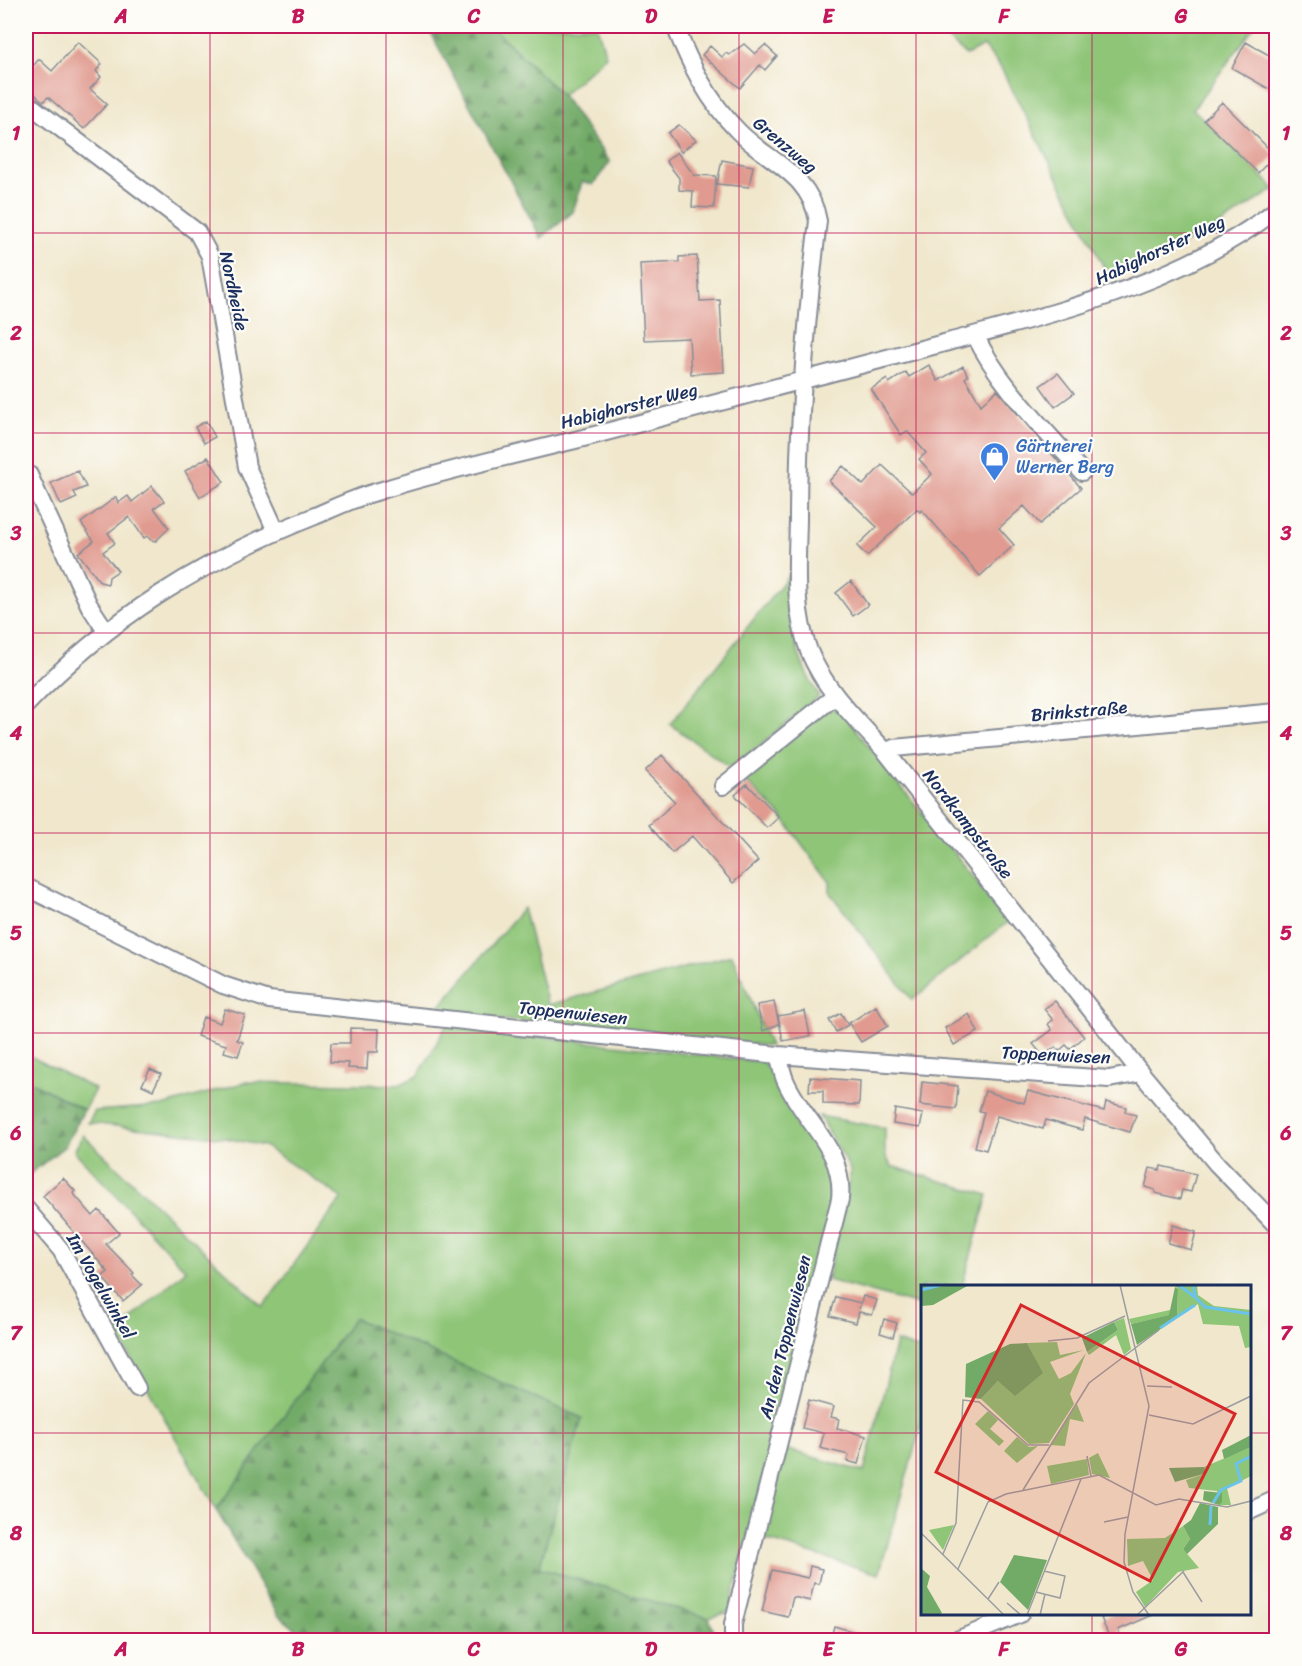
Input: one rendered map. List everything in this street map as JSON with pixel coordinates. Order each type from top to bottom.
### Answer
[{"type":"street","name":"Grenzweg","points":[[675,26],[700,81],[722,113],[739,132],[800,182],[815,204],[818,221],[805,324],[802,382]]},
{"type":"street","name":"Nordheide","points":[[26,102],[197,232],[210,256],[246,467],[276,531]]},
{"type":"street","name":"Habighorster Weg","points":[[26,705],[52,677],[106,631],[171,585],[276,531],[378,491],[802,382],[1088,304],[1153,279],[1222,245],[1276,210]]},
{"type":"street","points":[[975,335],[987,361],[1000,379],[1082,472]]},
{"type":"street","name":"Nordkampstraße","points":[[802,382],[798,424],[797,573],[800,620],[809,651],[835,696],[886,752],[1141,1073],[1217,1164],[1276,1225]]},
{"type":"street","points":[[29,475],[88,605],[106,631]]},
{"type":"street","points":[[723,786],[835,696]]},
{"type":"street","name":"Brinkstraße","points":[[886,752],[894,748],[1276,712]]},
{"type":"street","name":"Toppenwiesen","points":[[26,887],[224,985],[269,1000],[778,1055],[1109,1079],[1141,1073]]},
{"type":"street","name":"An den Toppenwiesen","points":[[733,1641],[733,1624],[840,1199],[842,1182],[833,1155],[786,1082],[778,1055]]},
{"type":"street","name":"Im Vogelwinkel","points":[[26,1209],[61,1250],[136,1388]]},
{"type":"street","points":[[1251,1511],[1276,1499]]},
{"type":"street","points":[[957,1641],[1018,1615]]},
{"type":"green space","points":[[427,26],[491,26],[562,95],[610,162],[593,185],[582,182],[573,212],[541,238]]},
{"type":"green space","points":[[491,26],[597,26],[606,56],[562,95]]},
{"type":"green space","points":[[933,26],[1255,26],[1193,109],[1275,189],[1212,230],[1147,261],[1108,275],[1001,68],[984,46],[966,55]]},
{"type":"green space","points":[[789,575],[789,607],[794,638],[804,667],[819,696],[732,769],[670,724]]},
{"type":"green space","points":[[838,708],[1009,921],[912,1000],[830,893],[830,882],[781,816],[742,777],[827,710]]},
{"type":"green space","points":[[523,908],[548,1005],[732,955],[770,1046],[434,1013]]},
{"type":"green space","points":[[446,1026],[763,1062],[793,1100],[830,1163],[835,1180],[831,1208],[729,1612],[709,1618],[539,1568],[355,1319],[216,1510],[116,1332],[186,1270],[74,1151],[83,1135],[263,1307],[342,1198],[264,1146],[225,1138],[88,1123],[95,1111],[162,1106],[246,1082],[398,1085],[418,1076]]},
{"type":"green space","points":[[26,1054],[95,1089],[84,1110],[26,1079]]},
{"type":"green space","points":[[26,1079],[84,1110],[65,1146],[26,1177]]},
{"type":"green space","points":[[819,1116],[885,1128],[885,1154],[891,1166],[988,1195],[962,1285],[921,1285],[921,1306],[827,1280],[851,1171]]},
{"type":"green space","points":[[354,1318],[582,1418],[539,1568],[709,1618],[717,1640],[309,1640],[278,1615],[216,1510]]},
{"type":"green space","points":[[896,1342],[921,1350],[921,1426],[879,1574],[760,1538],[785,1449],[864,1472]]},
{"type":"building","points":[[78,42],[102,64],[96,71],[101,77],[90,89],[107,104],[84,129],[48,97],[43,102],[26,85],[26,74],[39,59],[52,71]]},
{"type":"building","points":[[1246,42],[1276,59],[1276,93],[1232,68]]},
{"type":"building","points":[[744,44],[755,54],[765,45],[777,56],[765,70],[760,65],[740,88],[702,55],[710,46],[722,57],[726,53],[729,55]]},
{"type":"building","points":[[1222,102],[1275,155],[1258,173],[1204,120]]},
{"type":"building","points":[[679,125],[696,140],[681,152],[668,133]]},
{"type":"building","points":[[677,152],[694,175],[716,176],[714,208],[692,207],[693,191],[679,190],[679,178],[666,161]]},
{"type":"building","points":[[722,160],[753,166],[749,187],[717,184]]},
{"type":"building","points":[[697,256],[700,301],[720,300],[724,372],[691,374],[689,338],[644,340],[640,264],[679,262],[679,257]]},
{"type":"building","points":[[929,365],[938,381],[963,366],[968,376],[965,378],[981,405],[997,390],[1081,488],[1040,524],[1024,506],[999,528],[1014,545],[980,576],[922,510],[920,512],[917,509],[867,556],[857,546],[877,527],[829,481],[843,466],[863,485],[882,465],[912,493],[932,474],[919,459],[926,453],[907,431],[901,435],[871,389],[887,379],[889,383],[906,372],[909,377]]},
{"type":"building","points":[[1058,373],[1074,393],[1055,407],[1040,386]]},
{"type":"building","points":[[206,421],[215,437],[204,443],[195,427]]},
{"type":"building","points":[[208,457],[224,482],[200,497],[185,471]]},
{"type":"building","points":[[78,471],[86,487],[74,492],[77,498],[61,505],[51,483]]},
{"type":"building","points":[[152,486],[164,501],[154,508],[169,528],[156,541],[151,540],[147,536],[144,538],[129,517],[108,533],[115,543],[103,552],[118,571],[109,577],[108,584],[100,582],[78,553],[94,541],[81,523],[116,497],[118,503],[128,496],[132,502]]},
{"type":"building","points":[[851,581],[868,605],[853,616],[836,593]]},
{"type":"building","points":[[662,755],[758,861],[733,883],[692,836],[672,853],[649,825],[675,802],[645,771]]},
{"type":"building","points":[[747,784],[779,817],[767,828],[735,795]]},
{"type":"building","points":[[1055,1001],[1084,1037],[1070,1049],[1066,1045],[1059,1051],[1055,1047],[1043,1056],[1033,1044],[1052,1030],[1048,1024],[1053,1020],[1044,1009]]},
{"type":"building","points":[[774,1002],[779,1024],[763,1031],[757,1005]]},
{"type":"building","points":[[876,1006],[888,1026],[861,1042],[849,1023]]},
{"type":"building","points":[[225,1009],[245,1015],[237,1040],[243,1042],[238,1056],[224,1052],[226,1045],[197,1036],[203,1017],[220,1023]]},
{"type":"building","points":[[805,1011],[810,1036],[783,1041],[778,1016]]},
{"type":"building","points":[[841,1013],[848,1025],[836,1032],[829,1020]]},
{"type":"building","points":[[969,1014],[978,1032],[954,1045],[945,1028]]},
{"type":"building","points":[[350,1028],[379,1029],[378,1052],[368,1052],[367,1069],[348,1068],[349,1063],[330,1062],[331,1043],[350,1043]]},
{"type":"building","points":[[150,1069],[161,1074],[153,1090],[142,1085]]},
{"type":"building","points":[[810,1077],[860,1081],[859,1105],[823,1104],[823,1091],[809,1091]]},
{"type":"building","points":[[922,1082],[958,1086],[956,1109],[920,1105]]},
{"type":"building","points":[[985,1091],[1024,1103],[1028,1091],[1104,1111],[1106,1102],[1126,1107],[1125,1112],[1136,1115],[1130,1132],[1085,1119],[1082,1130],[1046,1120],[1043,1129],[997,1116],[986,1150],[975,1147],[984,1112],[979,1111]]},
{"type":"building","points":[[895,1109],[923,1114],[920,1128],[893,1124]]},
{"type":"building","points":[[1161,1166],[1196,1174],[1191,1192],[1182,1190],[1180,1199],[1155,1193],[1155,1190],[1145,1187],[1150,1168],[1160,1170]]},
{"type":"building","points":[[63,1178],[93,1216],[99,1210],[119,1233],[106,1244],[134,1273],[132,1275],[142,1285],[123,1301],[102,1277],[108,1272],[43,1196]]},
{"type":"building","points":[[1173,1225],[1196,1232],[1191,1250],[1168,1243]]},
{"type":"building","points":[[863,1296],[877,1300],[872,1315],[859,1312],[856,1323],[830,1316],[836,1297],[861,1303]]},
{"type":"building","points":[[884,1319],[897,1323],[893,1337],[880,1333]]},
{"type":"building","points":[[809,1400],[834,1407],[831,1417],[839,1419],[837,1428],[866,1436],[858,1464],[847,1461],[849,1455],[820,1448],[824,1433],[802,1428]]},
{"type":"building","points":[[810,1566],[822,1569],[819,1584],[814,1583],[810,1601],[793,1597],[788,1617],[762,1611],[772,1570],[808,1578]]},
{"type":"building","points":[[1109,1615],[1153,1615],[1118,1630],[1123,1641],[1111,1641],[1101,1618]]},
{"type":"building","points":[[834,1626],[872,1637],[871,1641],[830,1641]]},
{"type":"place","name":"Gärtnerei Werner Berg","points":[[995,482]]}]
